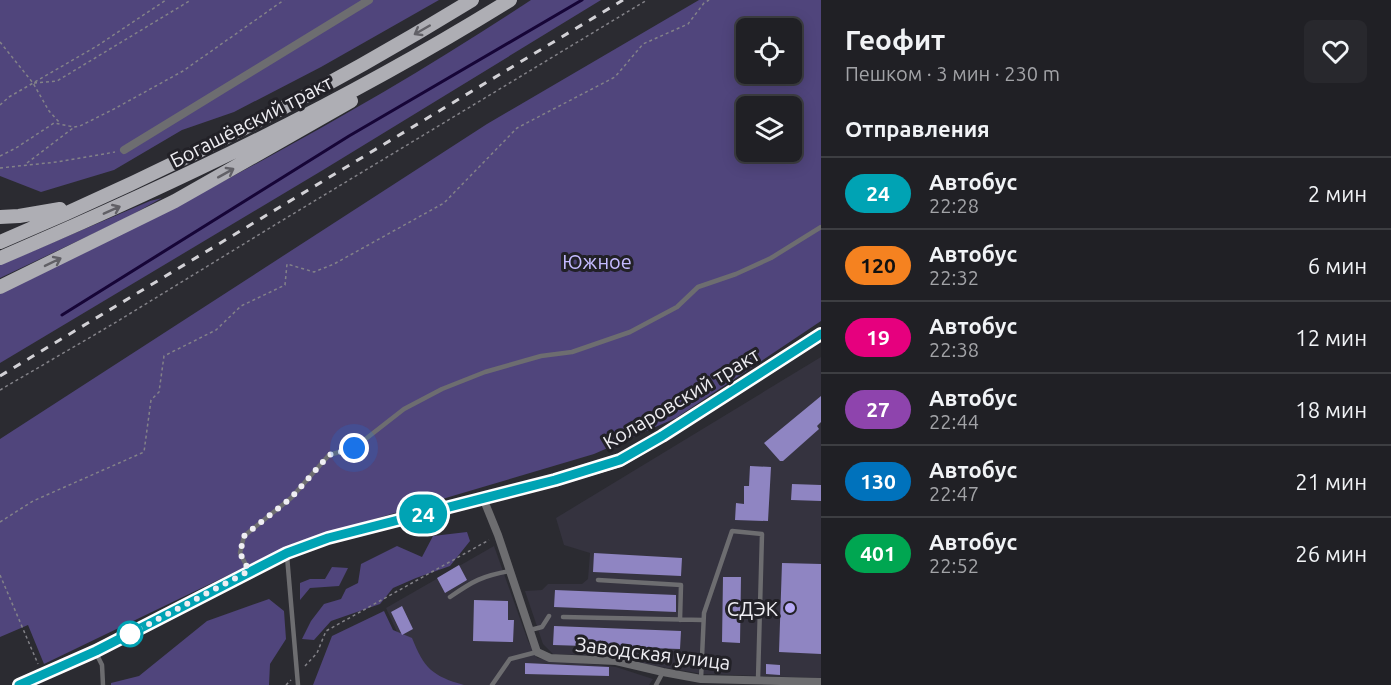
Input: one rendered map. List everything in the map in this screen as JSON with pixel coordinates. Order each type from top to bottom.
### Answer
[{"type":"main road","name":"Богашёвский тракт","points":[[0,242],[262,120],[322,88],[472,0]]},
{"type":"main road","name":"Богашёвский тракт","points":[[0,258],[208,166],[399,67],[510,0]]},
{"type":"main road","points":[[0,287],[130,224],[224,174],[335,112],[399,67]]},
{"type":"main road","points":[[0,217],[47,213],[67,208],[118,188]]},
{"type":"main road","name":"Коларовский тракт","points":[[19,685],[45,680],[96,651],[287,553],[328,538],[620,460],[662,436],[821,334]]},
{"type":"street","points":[[124,150],[369,0]]},
{"type":"street","points":[[483,498],[498,535],[537,652]]},
{"type":"street","name":"Заводская улица","points":[[537,652],[550,658],[616,661],[701,679],[821,682]]},
{"type":"lane","points":[[249,571],[240,553],[244,536],[291,498],[329,455],[354,448],[404,409],[442,389],[485,372],[541,356],[572,352],[630,332],[677,307],[698,287],[736,274],[771,258],[821,227]]},
{"type":"lane","points":[[701,679],[704,613],[732,531],[762,534],[758,680]]},
{"type":"lane","points":[[287,553],[298,685]]},
{"type":"lane","points":[[450,597],[475,580],[488,575],[510,572]]},
{"type":"lane","points":[[598,580],[681,585],[680,620]]},
{"type":"lane","points":[[530,630],[542,627],[549,616]]},
{"type":"lane","points":[[563,616],[703,620]]},
{"type":"lane","points":[[96,651],[102,665],[103,685]]},
{"type":"lane","points":[[492,685],[510,659],[537,652]]},
{"type":"lane","points":[[656,685],[663,672]]},
{"type":"path","points":[[0,105],[97,46],[166,0]]},
{"type":"path","points":[[33,83],[57,81],[191,0]]},
{"type":"path","points":[[25,165],[74,127],[114,110],[183,71],[284,0]]},
{"type":"path","points":[[0,390],[113,324],[647,0]]},
{"type":"path","points":[[0,522],[33,501],[144,452],[152,400],[159,392],[164,356],[216,330],[241,306],[285,285],[287,264],[314,272],[334,264],[444,203],[518,128],[615,77],[644,44],[688,24],[709,0]]},
{"type":"path","points":[[1,44],[33,83],[49,111],[61,123]]},
{"type":"path","points":[[0,156],[54,123],[74,127]]},
{"type":"path","points":[[0,168],[124,150]]},
{"type":"path","points":[[285,685],[317,653],[326,631],[498,535]]},
{"type":"path","points":[[0,575],[45,680]]},
{"type":"shaded area","points":[[821,357],[821,678],[703,674],[644,664],[631,657],[553,654],[543,644],[525,591],[542,590],[548,584],[582,584],[588,579],[590,553],[564,545],[556,518]]},
{"type":"shaded area","points":[[494,546],[528,641],[537,658],[616,667],[653,679],[649,685],[425,685],[408,656],[386,608]]},
{"type":"green space","points":[[0,0],[439,0],[321,67],[234,112],[182,130],[114,170],[41,192],[0,176]]},
{"type":"green space","points":[[531,0],[601,0],[0,363],[0,294],[136,227],[337,119]]},
{"type":"green space","name":"Южное","points":[[699,0],[821,0],[821,321],[676,418],[594,454],[297,542],[44,664],[28,625],[0,637],[0,439],[487,124]]},
{"type":"green space","points":[[162,198],[126,218],[0,278],[0,265],[150,201]]},
{"type":"green space","points":[[467,532],[470,541],[450,566],[393,588],[380,604],[331,621],[314,640],[302,639],[311,621],[324,604],[341,599],[346,589],[358,583],[361,564],[397,546],[422,557],[433,536]]},
{"type":"green space","points":[[332,567],[348,568],[339,586],[310,588],[300,600],[300,583],[310,579],[325,579]]},
{"type":"green space","points":[[269,599],[284,611],[286,639],[270,664],[269,685],[111,685],[111,683],[139,676],[207,621]]},
{"type":"green space","points":[[384,611],[393,630],[412,638],[425,664],[430,669],[444,678],[464,685],[313,685],[332,636]]},
{"type":"building","points":[[821,396],[821,422],[817,426],[819,429],[783,461],[780,461],[764,443]]},
{"type":"building","points":[[750,466],[771,467],[768,521],[735,520],[736,503],[744,504],[744,486],[749,486]]},
{"type":"building","points":[[792,484],[821,485],[821,501],[791,500]]},
{"type":"building","points":[[594,553],[682,558],[681,576],[593,572]]},
{"type":"building","points":[[782,563],[821,564],[821,654],[779,652]]},
{"type":"building","points":[[459,565],[467,580],[445,593],[437,578]]},
{"type":"building","points":[[723,577],[741,577],[740,643],[722,642]]},
{"type":"building","points":[[555,590],[676,595],[676,612],[554,607]]},
{"type":"building","points":[[474,600],[508,601],[508,620],[514,620],[513,642],[473,641]]},
{"type":"building","points":[[402,606],[413,629],[402,635],[391,612]]},
{"type":"building","points":[[554,626],[681,631],[680,649],[553,645]]},
{"type":"building","points":[[525,663],[609,667],[609,676],[525,674]]},
{"type":"building","points":[[766,664],[780,665],[780,675],[766,674]]},
{"type":"waterway","points":[[62,315],[349,136],[582,0]]},
{"type":"railway","points":[[0,376],[623,0]]},
{"type":"bus line","name":"24","points":[[19,685],[96,651],[287,553],[328,538],[555,480],[620,460],[662,436],[821,334]]},
{"type":"place","name":"СДЭК","points":[[790,608]]},
{"type":"route","points":[[130,634],[249,571],[240,553],[244,536],[291,498],[329,455],[354,448]]}]
